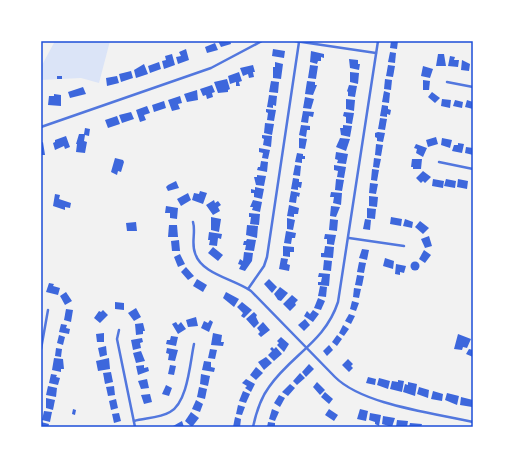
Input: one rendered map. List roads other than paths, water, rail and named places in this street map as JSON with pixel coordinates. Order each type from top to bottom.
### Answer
[{"type":"street","points":[[41,127],[211,68],[262,41]]},
{"type":"street","points":[[295,41],[376,53]]},
{"type":"street","points":[[253,427],[259,405],[269,387],[326,329],[335,311],[340,292],[378,41]]},
{"type":"street","points":[[248,289],[264,266],[267,257],[299,42]]},
{"type":"street","points":[[448,82],[473,87]]},
{"type":"street","points":[[440,162],[473,169]]},
{"type":"street","points":[[193,222],[195,229],[194,252],[200,263],[210,271],[238,282],[260,299],[340,383],[358,394],[473,422]]},
{"type":"street","points":[[348,238],[404,246]]},
{"type":"street","points":[[41,349],[48,310]]},
{"type":"street","points":[[119,330],[117,339],[135,427]]},
{"type":"street","points":[[134,421],[166,414],[179,405],[184,396],[194,344]]}]
